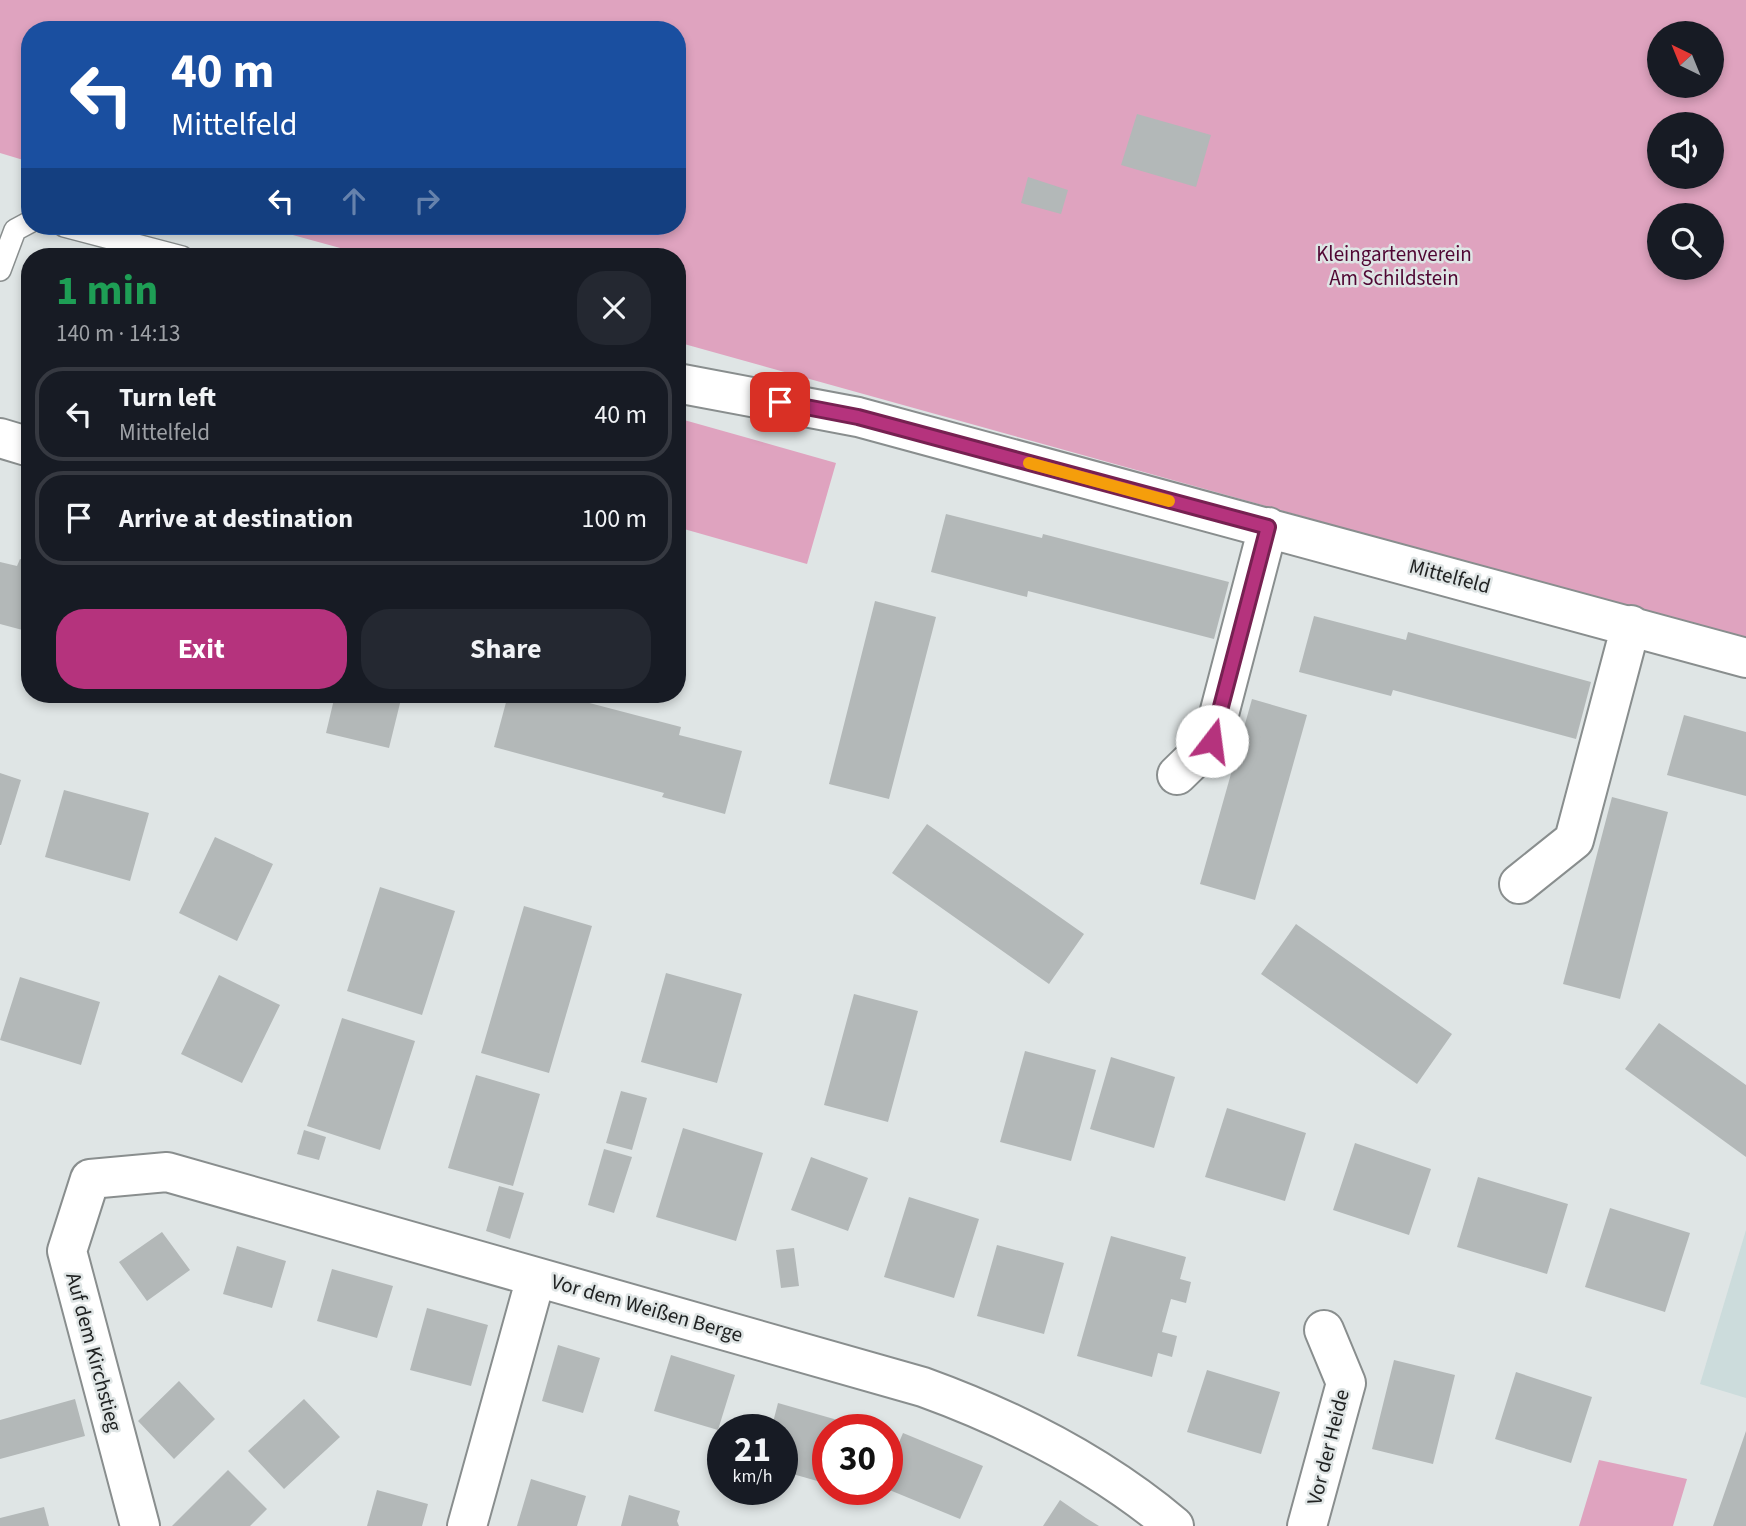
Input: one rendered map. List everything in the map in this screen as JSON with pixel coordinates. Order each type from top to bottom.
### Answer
[{"type":"street","name":"Mittelfeld","points":[[686,385],[858,417],[1746,658]]},
{"type":"street","points":[[0,438],[21,444]]},
{"type":"street","points":[[1177,775],[1212,741],[1268,527]]},
{"type":"street","points":[[1519,884],[1574,840],[1631,625]]},
{"type":"street","name":"Vor dem Weißen Berge","points":[[90,1179],[167,1172],[923,1387],[983,1409],[1074,1455],[1146,1503],[1174,1526]]},
{"type":"street","name":"Auf dem Kirchstieg","points":[[90,1179],[68,1251],[140,1526]]},
{"type":"street","points":[[467,1526],[536,1277]]},
{"type":"street","name":"Vor der Heide","points":[[1307,1526],[1346,1383],[1324,1330]]},
{"type":"lane","points":[[0,270],[15,230],[21,227]]},
{"type":"lane","points":[[98,235],[148,248]]},
{"type":"shaded area","points":[[1746,1230],[1746,1398],[1700,1384]]},
{"type":"green space","name":"Kleingartenverein Am Schildstein","points":[[0,0],[1746,0],[1746,640],[686,345],[686,248],[340,248],[293,235],[686,235],[686,21],[21,21],[21,159],[0,153]]},
{"type":"green space","points":[[686,421],[836,463],[807,564],[686,530]]},
{"type":"green space","points":[[1599,1460],[1687,1479],[1673,1526],[1579,1526]]},
{"type":"building","points":[[1137,114],[1211,135],[1196,187],[1121,165]]},
{"type":"building","points":[[1028,177],[1068,190],[1061,214],[1021,203]]},
{"type":"building","points":[[946,514],[1042,538],[1043,534],[1229,582],[1214,639],[1028,591],[1027,597],[931,572]]},
{"type":"building","points":[[21,559],[21,630],[0,624],[0,562],[17,566]]},
{"type":"building","points":[[875,601],[936,617],[889,799],[829,784]]},
{"type":"building","points":[[1314,616],[1406,640],[1408,632],[1591,682],[1576,739],[1393,690],[1391,696],[1299,672]]},
{"type":"building","points":[[1252,699],[1307,715],[1255,900],[1200,884]]},
{"type":"building","points":[[333,703],[400,703],[389,748],[326,733]]},
{"type":"building","points":[[506,703],[590,703],[681,727],[679,735],[742,751],[725,814],[662,797],[664,793],[494,747]]},
{"type":"building","points":[[1684,715],[1746,732],[1746,796],[1667,775]]},
{"type":"building","points":[[0,773],[21,780],[1,845],[0,845]]},
{"type":"building","points":[[64,790],[149,813],[130,881],[45,857]]},
{"type":"building","points":[[1612,797],[1668,812],[1620,999],[1563,984]]},
{"type":"building","points":[[927,824],[1084,934],[1049,984],[892,873]]},
{"type":"building","points":[[215,837],[273,864],[237,941],[179,913]]},
{"type":"building","points":[[380,887],[455,911],[422,1015],[347,991]]},
{"type":"building","points":[[524,906],[592,926],[549,1073],[481,1053]]},
{"type":"building","points":[[1296,924],[1452,1034],[1417,1084],[1261,974]]},
{"type":"building","points":[[666,973],[742,994],[717,1083],[641,1062]]},
{"type":"building","points":[[219,975],[280,1005],[242,1083],[181,1054]]},
{"type":"building","points":[[20,977],[100,1002],[81,1065],[0,1040]]},
{"type":"building","points":[[854,994],[918,1011],[888,1122],[824,1105]]},
{"type":"building","points":[[342,1018],[415,1041],[380,1150],[307,1126]]},
{"type":"building","points":[[1659,1023],[1746,1085],[1746,1157],[1625,1069]]},
{"type":"building","points":[[1025,1051],[1096,1070],[1071,1161],[1000,1142]]},
{"type":"building","points":[[1111,1057],[1175,1077],[1154,1148],[1090,1129]]},
{"type":"building","points":[[476,1075],[540,1094],[513,1186],[448,1168]]},
{"type":"building","points":[[621,1091],[647,1098],[632,1150],[606,1143]]},
{"type":"building","points":[[1227,1108],[1306,1133],[1285,1201],[1205,1177]]},
{"type":"building","points":[[683,1128],[763,1153],[736,1241],[656,1217]]},
{"type":"building","points":[[304,1130],[326,1137],[319,1160],[297,1154]]},
{"type":"building","points":[[1355,1143],[1431,1169],[1409,1235],[1333,1210]]},
{"type":"building","points":[[604,1149],[632,1157],[614,1213],[588,1205]]},
{"type":"building","points":[[811,1157],[868,1178],[848,1231],[791,1210]]},
{"type":"building","points":[[1478,1177],[1568,1204],[1547,1274],[1457,1247]]},
{"type":"building","points":[[499,1186],[524,1193],[510,1239],[486,1231]]},
{"type":"building","points":[[909,1197],[979,1219],[954,1298],[884,1277]]},
{"type":"building","points":[[1610,1208],[1690,1233],[1665,1312],[1585,1287]]},
{"type":"building","points":[[162,1232],[190,1270],[147,1301],[119,1262]]},
{"type":"building","points":[[1111,1236],[1186,1257],[1180,1279],[1191,1282],[1186,1303],[1171,1299],[1162,1332],[1177,1336],[1172,1357],[1158,1353],[1152,1377],[1077,1356]]},
{"type":"building","points":[[997,1245],[1064,1263],[1044,1334],[977,1316]]},
{"type":"building","points":[[237,1246],[286,1261],[272,1308],[223,1294]]},
{"type":"building","points":[[794,1248],[799,1286],[781,1288],[776,1250]]},
{"type":"building","points":[[332,1269],[393,1286],[377,1338],[317,1321]]},
{"type":"building","points":[[427,1308],[488,1325],[471,1386],[410,1370]]},
{"type":"building","points":[[558,1345],[600,1358],[583,1413],[542,1401]]},
{"type":"building","points":[[671,1355],[735,1375],[723,1414],[707,1414],[707,1427],[654,1411]]},
{"type":"building","points":[[1394,1360],[1455,1375],[1433,1464],[1372,1449]]},
{"type":"building","points":[[1207,1370],[1280,1392],[1261,1454],[1187,1432]]},
{"type":"building","points":[[1516,1372],[1592,1397],[1571,1463],[1495,1439]]},
{"type":"building","points":[[179,1381],[215,1419],[174,1459],[138,1421]]},
{"type":"building","points":[[75,1399],[85,1436],[0,1459],[0,1420]]},
{"type":"building","points":[[304,1399],[340,1437],[284,1489],[248,1451]]},
{"type":"building","points":[[778,1403],[816,1414],[812,1414],[812,1479],[798,1476],[798,1414],[775,1414]]},
{"type":"building","points":[[1746,1431],[1746,1526],[1713,1526]]},
{"type":"building","points":[[903,1433],[983,1466],[960,1519],[903,1496]]},
{"type":"building","points":[[228,1470],[267,1509],[250,1526],[172,1526]]},
{"type":"building","points":[[531,1479],[586,1496],[577,1526],[517,1526]]},
{"type":"building","points":[[377,1490],[428,1504],[422,1526],[367,1526]]},
{"type":"building","points":[[629,1495],[680,1511],[677,1521],[679,1526],[621,1526]]},
{"type":"building","points":[[1060,1500],[1086,1518],[1099,1526],[1043,1526]]},
{"type":"building","points":[[44,1507],[49,1526],[0,1526],[0,1518]]},
{"type":"slow traffic","points":[[1029,463],[1169,501]]},
{"type":"route","points":[[780,402],[858,417],[1268,527],[1212,741]]}]
